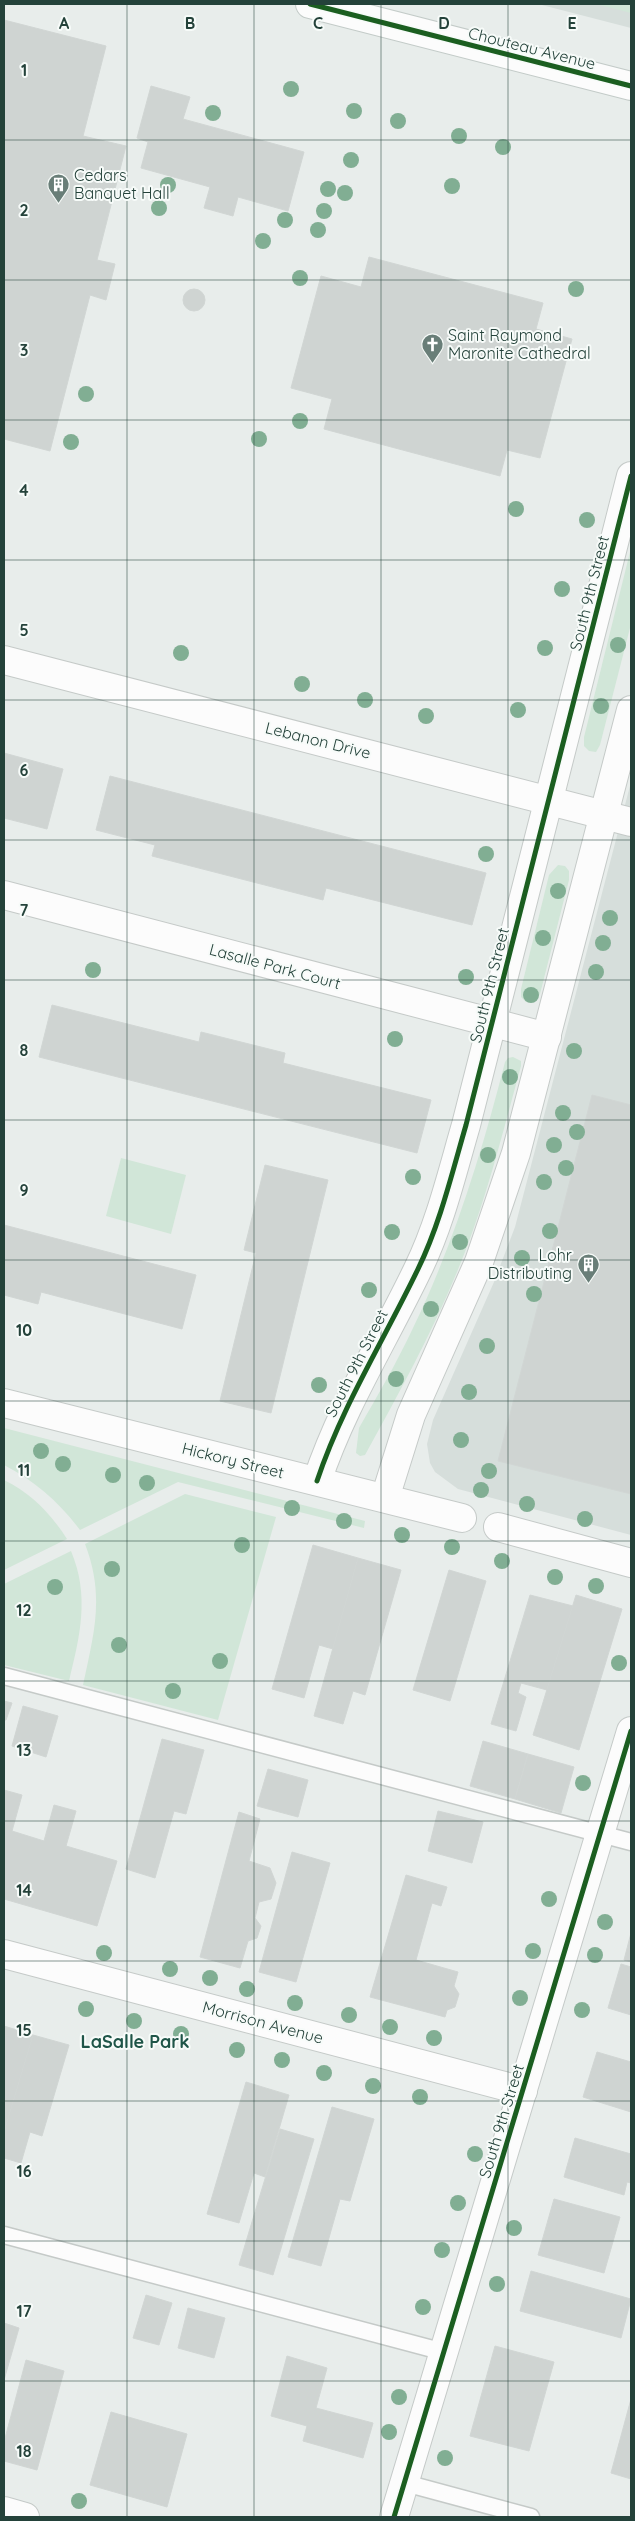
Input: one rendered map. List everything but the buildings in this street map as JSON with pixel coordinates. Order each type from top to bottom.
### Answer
[{"type":"street","name":"Chouteau Avenue","points":[[310,4],[631,86]]},
{"type":"street","name":"South 9th Street","points":[[318,1481],[338,1424],[419,1268],[438,1218],[466,1125],[631,476]]},
{"type":"street","name":"Lebanon Drive","points":[[4,660],[631,822]]},
{"type":"street","points":[[385,1498],[411,1415],[472,1279],[497,1214],[516,1153],[547,1037],[631,710]]},
{"type":"street","name":"Lasalle Park Court","points":[[4,895],[547,1037]]},
{"type":"street","name":"Hickory Street","points":[[4,1403],[462,1518]]},
{"type":"street","points":[[498,1528],[631,1563]]},
{"type":"street","name":"South 9th Street","points":[[394,2517],[631,1731]]},
{"type":"street","name":"Morrison Avenue","points":[[4,1954],[523,2091]]},
{"type":"street","points":[[4,2511],[26,2517]]},
{"type":"lane","points":[[4,1676],[631,1842]]},
{"type":"lane","points":[[4,2234],[444,2352]]},
{"type":"lane","points":[[405,2482],[531,2517]]},
{"type":"shaded area","points":[[538,4],[631,4],[631,28]]},
{"type":"shaded area","points":[[631,782],[631,1535],[458,1489],[435,1472],[430,1463],[427,1444],[433,1420],[494,1282],[515,1227]]},
{"type":"green space","points":[[596,4],[631,4],[631,13]]},
{"type":"green space","points":[[631,548],[631,624],[600,745],[596,752],[589,751],[584,746],[584,737]]},
{"type":"green space","points":[[558,865],[565,866],[569,871],[569,880],[540,994],[534,1002],[526,1002],[521,997],[521,989],[549,875]]},
{"type":"green space","points":[[513,1057],[521,1061],[521,1066],[492,1170],[467,1247],[414,1365],[365,1455],[360,1456],[356,1453],[359,1428],[407,1341],[428,1296],[466,1197],[487,1130],[505,1062],[508,1058]]},
{"type":"green space","points":[[121,1158],[186,1175],[171,1234],[106,1216]]},
{"type":"green space","points":[[4,1428],[365,1521],[364,1528],[178,1482],[80,1530],[64,1510],[46,1493],[4,1465]]},
{"type":"green space","points":[[4,1480],[23,1491],[40,1505],[67,1539],[4,1570]]},
{"type":"green space","points":[[185,1494],[276,1517],[218,1720],[83,1685],[96,1615],[95,1581],[85,1544]]},
{"type":"green space","points":[[71,1551],[77,1568],[82,1600],[77,1648],[69,1681],[4,1665],[4,1584]]},
{"type":"cycle path","points":[[310,4],[631,86]]},
{"type":"cycle path","points":[[317,1481],[327,1453],[351,1400],[426,1252],[445,1198],[466,1125],[631,476]]},
{"type":"cycle path","points":[[394,2517],[631,1731]]},
{"type":"place","name":"Cedars Banquet Hall","points":[[58,203]]},
{"type":"place","name":"Saint Raymond Maronite Cathedral","points":[[432,363]]},
{"type":"place","name":"Lohr Distributing","points":[[588,1283]]},
{"type":"district","name":"LaSalle Park","points":[[135,2041]]}]
